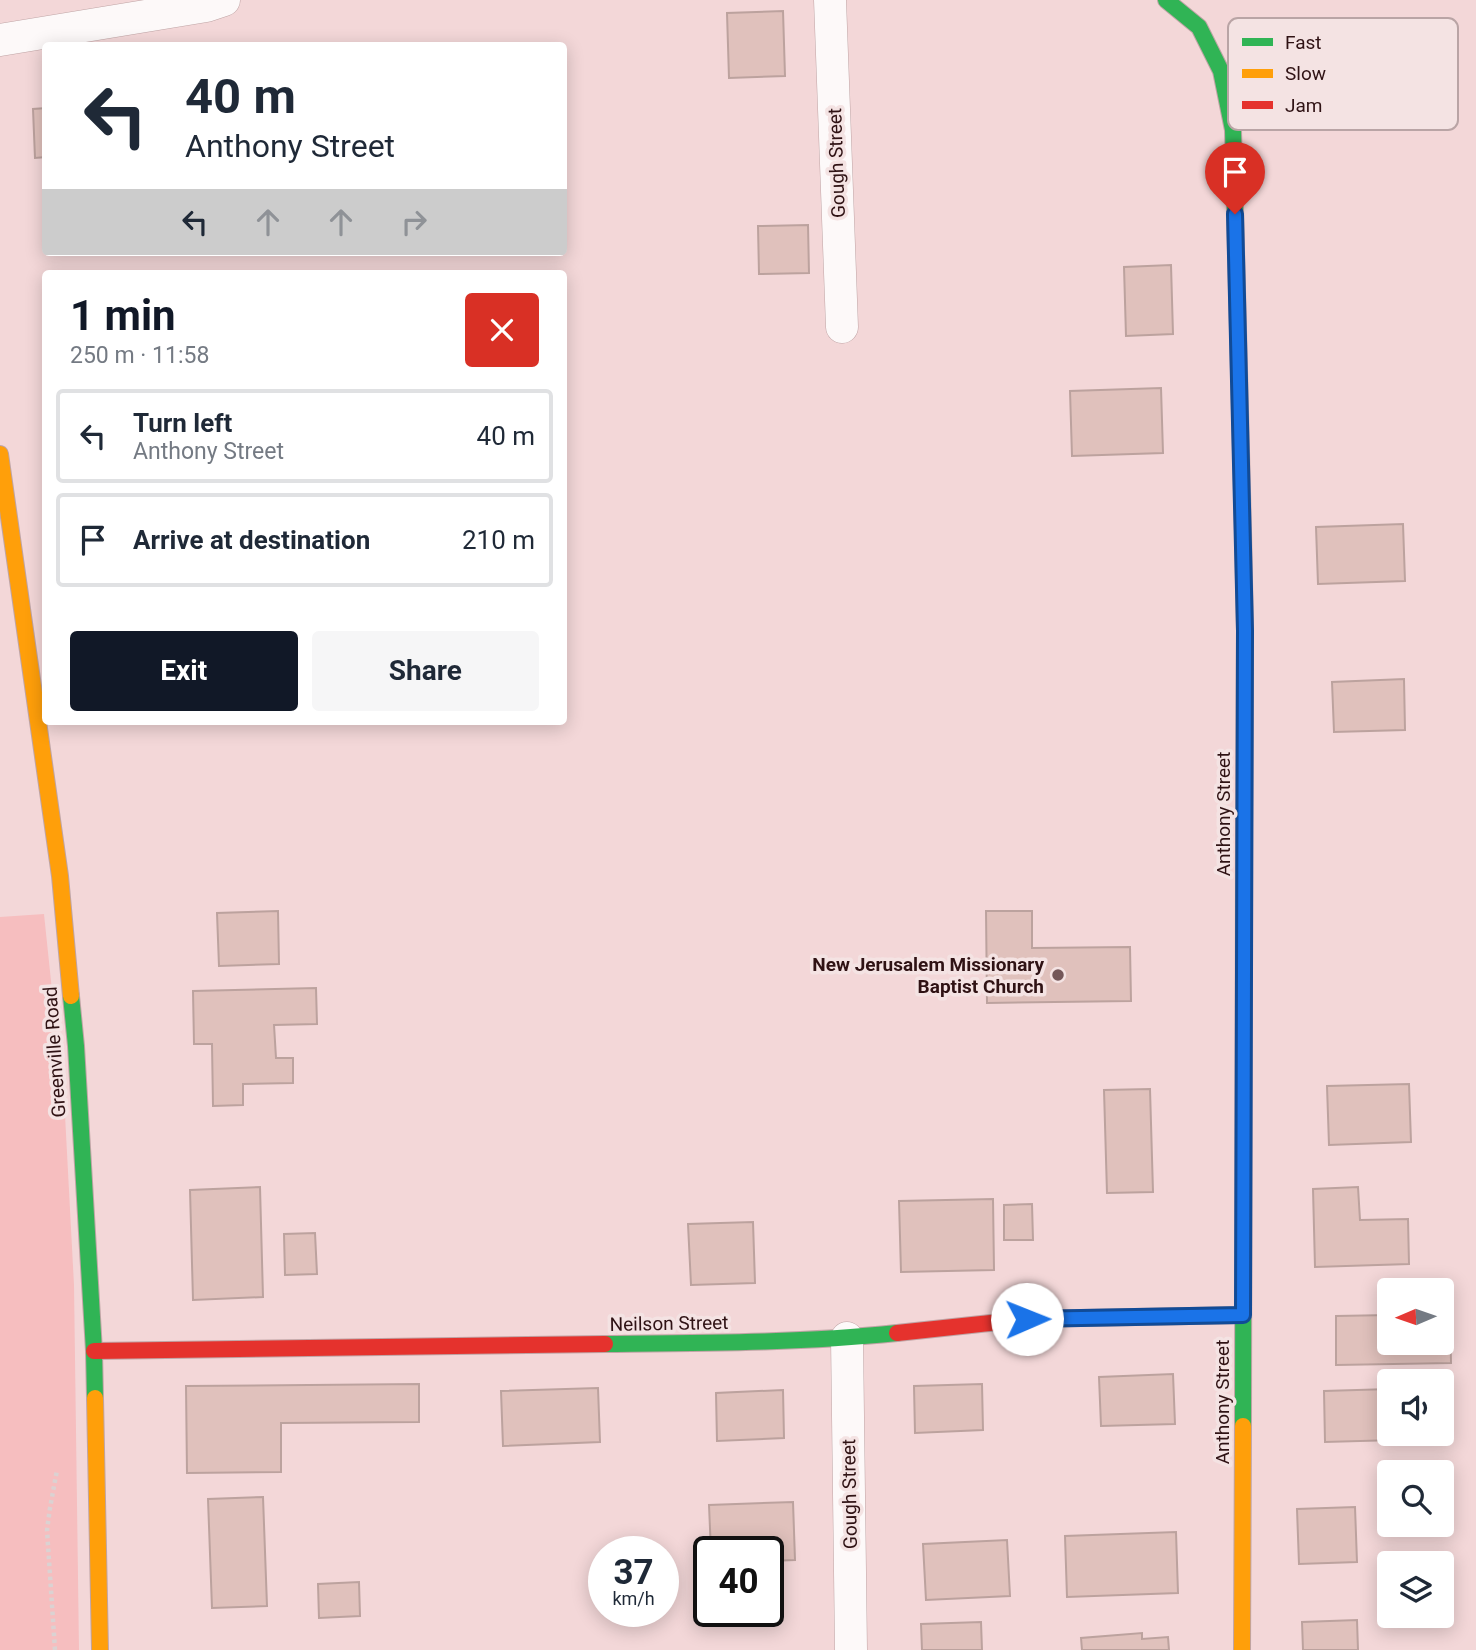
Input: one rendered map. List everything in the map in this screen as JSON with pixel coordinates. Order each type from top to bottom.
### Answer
[{"type":"street","points":[[0,40],[206,6],[224,0]]},
{"type":"street","name":"Gough Street","points":[[830,0],[842,327]]},
{"type":"street","name":"Anthony Street","points":[[1166,0],[1199,27],[1221,71],[1228,105]]},
{"type":"street","name":"Anthony Street","points":[[1233,130],[1245,631],[1242,1650]]},
{"type":"street","name":"Greenville Road","points":[[0,454],[64,917],[76,1046],[94,1351],[100,1650]]},
{"type":"street","name":"Neilson Street","points":[[94,1351],[772,1342],[847,1338],[1027,1319],[1243,1315]]},
{"type":"street","name":"Gough Street","points":[[847,1338],[850,1650]]},
{"type":"path","points":[[55,1650],[47,1530],[60,1458]]},
{"type":"shaded area","points":[[44,914],[65,1115],[74,1285],[79,1650],[0,1650],[0,917]]},
{"type":"building","points":[[783,11],[785,76],[729,78],[727,13]]},
{"type":"building","points":[[42,108],[42,157],[35,158],[33,109]]},
{"type":"building","points":[[808,225],[809,273],[759,274],[758,226]]},
{"type":"building","points":[[1171,265],[1173,334],[1126,336],[1124,267]]},
{"type":"building","points":[[1161,388],[1163,453],[1072,456],[1070,391]]},
{"type":"building","points":[[1403,524],[1405,581],[1318,584],[1316,527]]},
{"type":"building","points":[[1404,679],[1405,730],[1334,732],[1332,682]]},
{"type":"building","points":[[278,911],[279,964],[219,966],[217,913]]},
{"type":"building","name":"New Jerusalem Missionary Baptist Church","points":[[986,911],[1032,911],[1032,948],[1130,947],[1131,1001],[987,1003]]},
{"type":"building","points":[[316,988],[317,1024],[274,1025],[276,1058],[293,1058],[293,1083],[243,1084],[243,1105],[213,1106],[212,1044],[194,1044],[193,991]]},
{"type":"building","points":[[1409,1084],[1411,1142],[1329,1145],[1327,1086]]},
{"type":"building","points":[[1150,1089],[1153,1192],[1107,1193],[1104,1090]]},
{"type":"building","points":[[260,1187],[263,1297],[193,1300],[190,1190]]},
{"type":"building","points":[[1358,1187],[1360,1220],[1408,1219],[1409,1264],[1315,1267],[1313,1189]]},
{"type":"building","points":[[993,1199],[994,1270],[901,1272],[899,1201]]},
{"type":"building","points":[[1032,1204],[1033,1240],[1004,1240],[1004,1205]]},
{"type":"building","points":[[753,1222],[755,1283],[691,1285],[688,1224]]},
{"type":"building","points":[[315,1233],[317,1274],[285,1275],[284,1234]]},
{"type":"building","points":[[1377,1315],[1377,1355],[1451,1355],[1451,1363],[1336,1365],[1336,1316]]},
{"type":"building","points":[[1173,1374],[1175,1424],[1101,1426],[1099,1377]]},
{"type":"building","points":[[419,1384],[419,1422],[281,1423],[281,1472],[187,1473],[186,1386]]},
{"type":"building","points":[[982,1384],[983,1430],[915,1433],[914,1386]]},
{"type":"building","points":[[598,1388],[600,1442],[503,1446],[501,1391]]},
{"type":"building","points":[[1377,1389],[1377,1441],[1325,1442],[1324,1391]]},
{"type":"building","points":[[783,1390],[784,1438],[717,1441],[716,1393]]},
{"type":"building","points":[[263,1497],[267,1606],[212,1608],[208,1499]]},
{"type":"building","points":[[793,1502],[795,1560],[784,1560],[784,1536],[710,1536],[709,1505]]},
{"type":"building","points":[[1355,1507],[1357,1562],[1299,1564],[1297,1509]]},
{"type":"building","points":[[1176,1532],[1178,1593],[1067,1597],[1065,1536]]},
{"type":"building","points":[[1007,1540],[1010,1596],[926,1600],[923,1544]]},
{"type":"building","points":[[359,1582],[360,1616],[319,1618],[318,1584]]},
{"type":"building","points":[[1357,1620],[1358,1650],[1303,1650],[1302,1622]]},
{"type":"building","points":[[981,1622],[982,1650],[922,1650],[921,1624]]},
{"type":"building","points":[[1142,1633],[1142,1639],[1168,1637],[1169,1650],[1082,1650],[1081,1638]]},
{"type":"traffic: fast","points":[[1166,0],[1199,27],[1221,71],[1228,105]]},
{"type":"traffic: fast","points":[[1233,130],[1243,531]]},
{"type":"traffic: fast","points":[[1243,1426],[1244,831]]},
{"type":"traffic: fast","points":[[71,996],[95,1398]]},
{"type":"traffic: fast","points":[[605,1344],[788,1341],[897,1333]]},
{"type":"traffic: slow","points":[[0,454],[60,876],[71,996]]},
{"type":"traffic: slow","points":[[1243,531],[1244,831]]},
{"type":"traffic: slow","points":[[95,1398],[100,1650]]},
{"type":"traffic: slow","points":[[1242,1650],[1243,1426]]},
{"type":"traffic: jam","points":[[897,1333],[1027,1319],[1243,1315]]},
{"type":"traffic: jam","points":[[94,1351],[605,1344]]},
{"type":"place","name":"New Jerusalem Missionary Baptist Church","points":[[1058,975]]},
{"type":"route","points":[[1027,1319],[1243,1315],[1245,631],[1235,214]]}]
